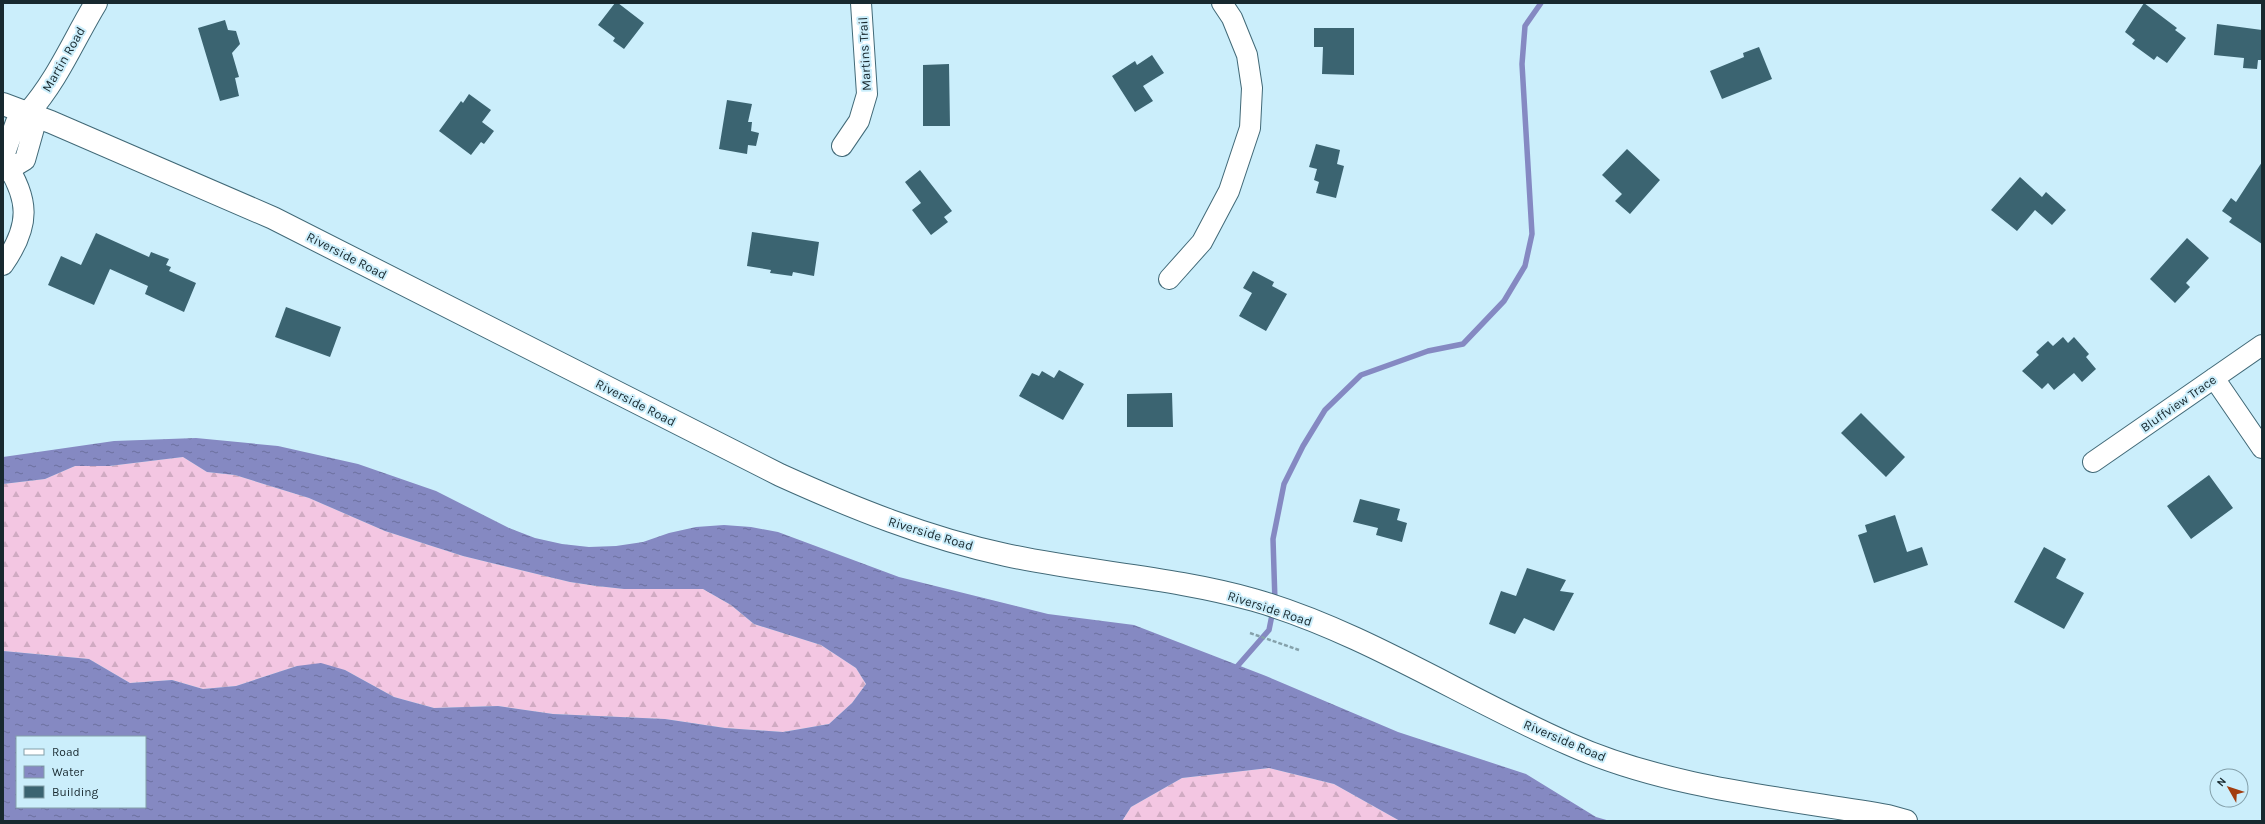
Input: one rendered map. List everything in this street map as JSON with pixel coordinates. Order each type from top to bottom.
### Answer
[{"type":"street","name":"Martin Road","points":[[28,113],[56,77],[76,36],[96,3]]},
{"type":"street","name":"Martins Trail","points":[[842,146],[859,121],[867,94],[861,3]]},
{"type":"street","points":[[1169,279],[1202,242],[1229,190],[1250,128],[1252,88],[1247,55],[1232,18],[1222,3]]},
{"type":"street","name":"Riverside Road","points":[[3,104],[28,113],[273,218],[780,475],[851,507],[925,533],[1004,555],[1077,569],[1184,583],[1257,601],[1341,632],[1570,745],[1639,770],[1676,780],[1880,814],[1906,821]]},
{"type":"street","points":[[3,265],[16,247],[24,215],[22,194],[5,164],[16,122],[28,113]]},
{"type":"street","name":"Bluffview Trace","points":[[2094,462],[2262,345]]},
{"type":"street","points":[[2214,378],[2262,448]]},
{"type":"path","points":[[1250,633],[1299,650]]},
{"type":"green space","points":[[183,457],[207,472],[235,475],[309,498],[385,531],[463,556],[570,582],[597,586],[624,589],[703,589],[731,605],[754,624],[821,645],[856,668],[866,684],[852,703],[829,724],[783,732],[725,728],[665,719],[553,714],[498,706],[434,708],[394,697],[345,670],[297,666],[236,686],[203,689],[172,680],[130,683],[89,659],[3,651],[3,484],[45,479],[75,466],[109,466]]},
{"type":"green space","points":[[1269,768],[1334,784],[1400,821],[1122,821],[1131,807],[1182,778]]},
{"type":"water","points":[[196,438],[278,446],[358,464],[436,491],[509,528],[535,538],[562,544],[589,547],[616,546],[643,542],[669,533],[696,527],[724,525],[751,527],[778,532],[899,577],[1048,614],[1134,625],[1266,676],[1398,732],[1526,774],[1596,817],[1610,821],[1400,821],[1334,784],[1269,768],[1182,778],[1131,807],[1122,821],[3,821],[3,651],[89,659],[130,683],[172,680],[203,689],[236,686],[297,666],[321,663],[345,670],[394,697],[434,708],[498,706],[553,714],[665,719],[725,728],[783,732],[829,724],[852,703],[866,684],[856,668],[821,645],[754,624],[731,605],[703,589],[624,589],[597,586],[570,582],[463,556],[385,531],[309,498],[235,475],[207,472],[183,457],[109,466],[75,466],[45,479],[3,484],[3,457],[114,441]]},
{"type":"building","points":[[615,3],[618,3],[644,23],[624,49],[613,41],[615,38],[598,25]]},
{"type":"building","points":[[2144,3],[2177,28],[2175,30],[2186,38],[2167,63],[2157,56],[2154,60],[2132,44],[2135,40],[2125,32]]},
{"type":"building","points":[[225,20],[228,30],[236,31],[240,44],[232,53],[239,77],[235,78],[239,96],[220,101],[198,28]]},
{"type":"building","points":[[2217,24],[2262,30],[2262,60],[2258,60],[2257,69],[2243,68],[2244,58],[2214,55]]},
{"type":"building","points":[[1314,28],[1354,28],[1354,75],[1322,74],[1323,47],[1314,47]]},
{"type":"building","points":[[1759,47],[1772,79],[1722,99],[1710,71],[1744,57],[1743,53]]},
{"type":"building","points":[[1152,55],[1164,73],[1143,86],[1153,101],[1135,112],[1112,76],[1135,61],[1137,65]]},
{"type":"building","points":[[949,64],[950,126],[923,126],[923,65]]},
{"type":"building","points":[[469,94],[491,110],[482,122],[494,131],[484,144],[481,142],[471,155],[439,131],[461,101],[463,103]]},
{"type":"building","points":[[727,100],[752,104],[748,122],[752,122],[751,131],[759,133],[756,146],[748,145],[747,154],[719,149]]},
{"type":"building","points":[[1316,144],[1340,150],[1337,164],[1344,166],[1336,198],[1316,193],[1319,182],[1314,180],[1317,169],[1309,167]]},
{"type":"building","points":[[1627,149],[1660,180],[1630,214],[1615,201],[1622,194],[1602,175]]},
{"type":"building","points":[[2262,162],[2262,244],[2229,222],[2232,218],[2222,211],[2231,198],[2236,202]]},
{"type":"building","points":[[920,170],[952,211],[944,217],[948,222],[931,235],[912,210],[921,203],[905,182]]},
{"type":"building","points":[[2020,177],[2042,197],[2046,192],[2066,210],[2052,225],[2035,210],[2017,231],[1991,210]]},
{"type":"building","points":[[752,232],[819,242],[814,276],[793,272],[792,276],[770,273],[771,270],[747,266]]},
{"type":"building","points":[[96,233],[149,257],[151,252],[169,259],[166,265],[171,267],[169,271],[196,283],[184,312],[145,294],[148,286],[110,269],[94,305],[48,285],[61,256],[81,265]]},
{"type":"building","points":[[2187,238],[2209,258],[2186,283],[2190,287],[2175,303],[2150,279]]},
{"type":"building","points":[[1253,271],[1274,282],[1272,286],[1287,294],[1266,331],[1239,316],[1252,293],[1243,288]]},
{"type":"building","points":[[286,307],[341,327],[330,357],[275,337]]},
{"type":"building","points":[[2063,337],[2068,343],[2074,337],[2089,354],[2086,357],[2096,369],[2082,382],[2074,373],[2054,390],[2048,383],[2042,389],[2022,371],[2039,355],[2036,352],[2048,341],[2053,346]]},
{"type":"building","points":[[1059,370],[1084,384],[1063,420],[1019,396],[1032,373],[1039,376],[1042,371],[1054,378]]},
{"type":"building","points":[[1172,393],[1173,427],[1127,427],[1127,394]]},
{"type":"building","points":[[1861,413],[1905,457],[1886,477],[1841,433]]},
{"type":"building","points":[[2209,475],[2233,508],[2191,539],[2167,506]]},
{"type":"building","points":[[1360,499],[1400,509],[1397,520],[1407,523],[1402,542],[1376,535],[1378,528],[1353,522]]},
{"type":"building","points":[[1895,515],[1907,552],[1922,547],[1928,565],[1874,583],[1858,535],[1867,532],[1865,525]]},
{"type":"building","points":[[2044,547],[2066,559],[2056,578],[2084,593],[2064,629],[2014,602]]},
{"type":"building","points":[[1527,568],[1566,580],[1560,591],[1574,593],[1554,631],[1524,618],[1515,634],[1489,624],[1501,591],[1516,596]]},
{"type":"waterway","points":[[1275,602],[1273,539],[1284,484],[1303,446],[1325,410],[1361,375],[1428,351],[1463,344],[1504,301],[1525,266],[1532,234],[1522,64],[1525,26],[1541,3]]},
{"type":"waterway","points":[[1234,670],[1269,630],[1273,610]]}]
